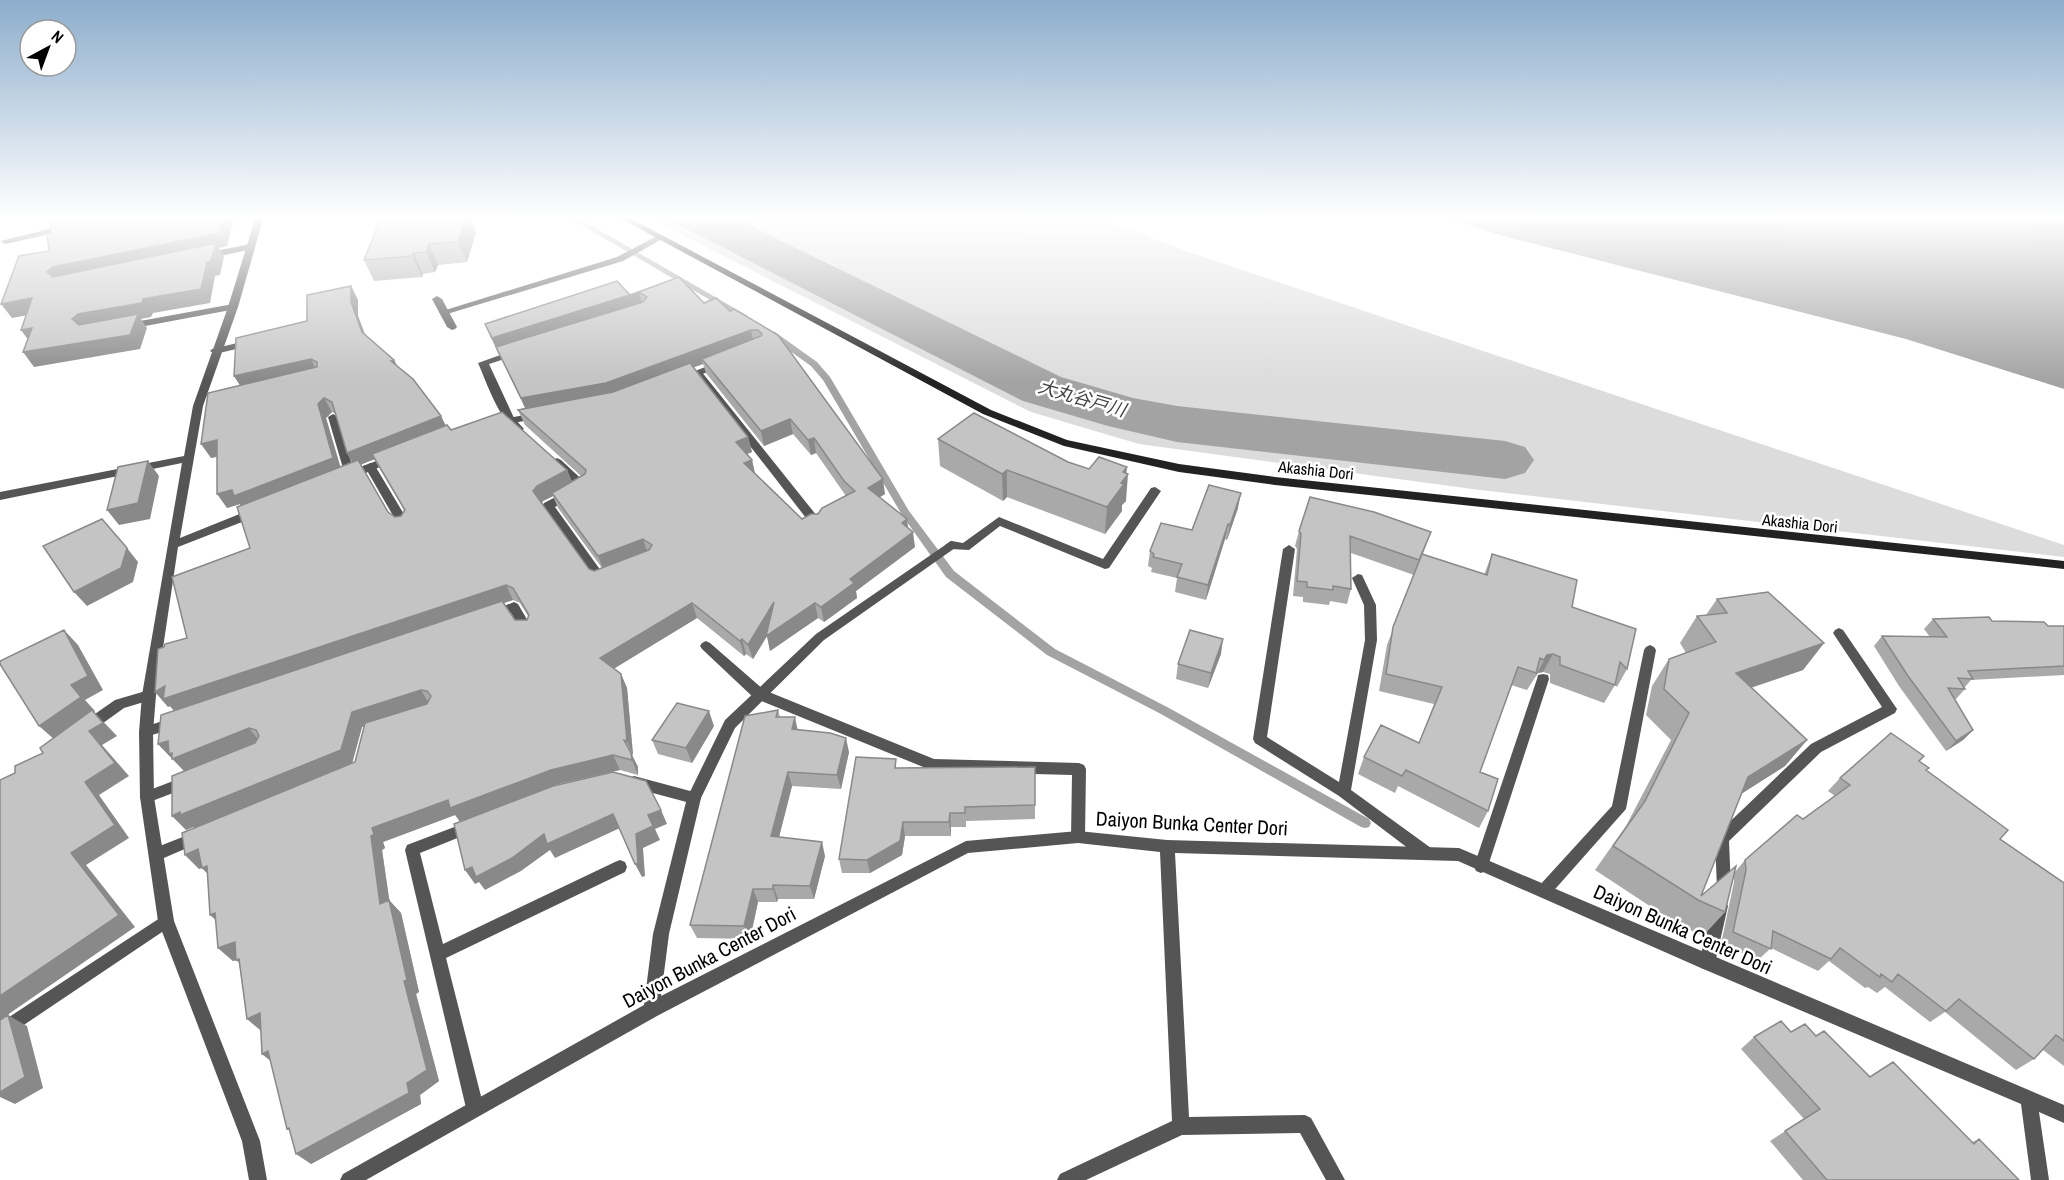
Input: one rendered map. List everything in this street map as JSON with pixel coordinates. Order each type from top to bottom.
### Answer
[{"type":"street","points":[[243,271],[233,307],[215,351],[203,405],[187,459],[149,695],[146,732],[147,797],[166,921],[251,1141],[258,1180]]},
{"type":"street","points":[[444,312],[577,271]]},
{"type":"street","name":"Akashia Dori","points":[[722,271],[987,412],[1064,443],[1179,468],[1275,481],[2064,565]]},
{"type":"street","points":[[437,299],[452,327]]},
{"type":"street","points":[[122,327],[233,307]]},
{"type":"street","points":[[215,351],[258,341]]},
{"type":"street","points":[[526,350],[483,363],[510,420],[527,435]]},
{"type":"street","points":[[677,380],[728,361]]},
{"type":"street","points":[[698,373],[817,524]]},
{"type":"street","points":[[487,425],[544,414]]},
{"type":"street","points":[[333,417],[350,475]]},
{"type":"street","points":[[339,479],[401,455]]},
{"type":"street","points":[[552,457],[585,487],[548,506],[601,580],[620,572]]},
{"type":"street","points":[[0,496],[187,459]]},
{"type":"street","points":[[370,467],[405,526]]},
{"type":"street","points":[[651,1010],[661,934],[694,798],[730,724],[759,694],[820,637],[951,545],[965,547],[999,521],[1105,565],[1155,491]]},
{"type":"street","points":[[172,545],[272,506]]},
{"type":"street","points":[[1289,549],[1260,739],[1344,792],[1426,853]]},
{"type":"street","points":[[1344,792],[1371,640],[1370,605],[1358,578]]},
{"type":"street","points":[[480,619],[514,607],[528,631]]},
{"type":"street","points":[[1707,963],[1725,882],[1722,839],[1816,748],[1890,710],[1839,633]]},
{"type":"street","points":[[706,646],[759,694],[933,765],[1079,769],[1078,837]]},
{"type":"street","points":[[1544,891],[1619,809],[1650,650]]},
{"type":"street","points":[[1480,866],[1543,678]]},
{"type":"street","points":[[74,737],[120,704],[149,695]]},
{"type":"street","points":[[146,732],[191,717]]},
{"type":"street","points":[[147,797],[200,776]]},
{"type":"street","points":[[620,778],[694,798]]},
{"type":"street","points":[[475,1108],[412,850],[486,821]]},
{"type":"street","points":[[157,854],[211,832]]},
{"type":"street","name":"Daiyon Bunka Center Dori","points":[[349,1180],[651,1010],[966,847],[1078,837],[1167,846],[1459,855],[1480,866],[1544,891],[1707,963],[2064,1114]]},
{"type":"street","points":[[1167,846],[1181,1126]]},
{"type":"street","points":[[436,955],[620,867]]},
{"type":"street","points":[[0,1033],[166,921]]},
{"type":"street","points":[[2028,1098],[2040,1180]]},
{"type":"street","points":[[1066,1180],[1181,1126],[1305,1124],[1336,1180]]},
{"type":"shaded area","points":[[753,271],[1246,271],[2064,545],[2064,557],[1480,490],[1139,444],[1031,412]]},
{"type":"shaded area","points":[[1641,271],[2064,271],[2064,389],[1906,339]]},
{"type":"building","points":[[13,271],[48,271],[53,277],[81,271],[205,271],[201,289],[143,299],[142,303],[78,314],[72,319],[79,325],[138,314],[130,335],[23,352],[32,328],[21,330],[32,298],[1,304]]},
{"type":"building","points":[[679,277],[704,303],[716,298],[730,311],[734,309],[778,335],[883,479],[868,488],[907,519],[902,523],[913,532],[850,579],[854,583],[821,607],[815,603],[766,636],[774,602],[748,645],[692,603],[600,658],[621,674],[627,741],[624,740],[632,760],[613,755],[551,770],[450,808],[448,800],[372,828],[374,834],[371,836],[380,904],[389,900],[407,980],[404,981],[427,1070],[407,1083],[409,1093],[296,1154],[289,1128],[287,1129],[268,1051],[262,1054],[260,1013],[247,1019],[235,942],[218,948],[215,913],[210,915],[207,866],[202,868],[198,849],[185,855],[182,833],[355,762],[365,723],[427,704],[431,696],[427,691],[421,690],[352,712],[341,750],[180,815],[180,812],[172,816],[172,776],[255,743],[259,736],[256,730],[249,728],[172,759],[172,753],[169,754],[168,741],[158,744],[161,715],[502,601],[515,620],[527,620],[529,615],[513,588],[506,585],[163,699],[165,686],[155,692],[158,649],[164,647],[165,644],[187,638],[172,577],[250,548],[237,507],[358,460],[388,512],[395,517],[401,516],[405,510],[372,454],[447,425],[451,430],[502,412],[567,470],[537,486],[533,491],[589,569],[594,571],[649,550],[652,545],[643,539],[598,556],[552,493],[585,474],[586,470],[518,410],[613,392],[690,363],[748,437],[736,442],[752,460],[744,463],[802,519],[811,514],[818,514],[822,508],[855,491],[844,481],[814,438],[808,440],[790,419],[761,431],[702,359],[761,336],[758,330],[751,330],[606,383],[521,398],[496,347],[643,302],[647,297],[639,292],[633,294]]},
{"type":"building","points":[[617,281],[630,295],[492,338],[485,324]]},
{"type":"building","points":[[351,286],[351,302],[362,332],[413,379],[441,416],[347,453],[332,402],[324,398],[318,404],[333,458],[234,496],[232,490],[217,494],[217,440],[201,444],[208,393],[317,367],[317,362],[311,359],[234,376],[236,338],[307,321],[307,295]]},
{"type":"building","points":[[974,413],[1068,462],[1089,469],[1099,457],[1127,467],[1123,472],[1128,474],[1121,483],[1124,484],[1107,507],[1007,470],[1002,474],[938,439]]},
{"type":"building","points":[[148,461],[138,503],[107,510],[118,467]]},
{"type":"building","points":[[1209,485],[1241,493],[1208,585],[1177,577],[1182,564],[1153,557],[1154,554],[1150,551],[1161,523],[1192,530]]},
{"type":"building","points":[[1310,497],[1374,512],[1431,532],[1419,560],[1350,536],[1351,589],[1333,586],[1333,590],[1307,587],[1307,582],[1297,581],[1301,534],[1299,531]]},
{"type":"building","points":[[102,519],[127,548],[121,568],[74,592],[43,546]]},
{"type":"building","points":[[1422,554],[1487,575],[1492,554],[1577,580],[1572,607],[1636,629],[1627,669],[1620,662],[1615,685],[1560,665],[1560,657],[1553,654],[1547,655],[1544,660],[1540,658],[1536,673],[1518,667],[1480,772],[1498,779],[1488,811],[1406,770],[1402,776],[1364,757],[1381,725],[1419,743],[1442,687],[1386,674],[1393,627]]},
{"type":"building","points":[[1768,592],[1824,643],[1736,673],[1807,740],[1748,777],[1701,896],[1736,866],[1725,912],[1698,900],[1613,846],[1645,801],[1689,713],[1664,689],[1669,659],[1716,642],[1697,616],[1727,613],[1717,599]]},
{"type":"building","points":[[1989,617],[1992,621],[2044,622],[2048,626],[2064,626],[2064,666],[1968,671],[1973,679],[1958,678],[1965,689],[1948,688],[1973,730],[1956,741],[1882,636],[1947,637],[1933,619]]},
{"type":"building","points":[[64,630],[88,676],[71,685],[81,697],[39,726],[0,661]]},
{"type":"building","points":[[1190,630],[1223,639],[1211,673],[1178,664]]},
{"type":"building","points":[[677,703],[709,711],[686,748],[652,740]]},
{"type":"building","points":[[92,710],[103,723],[89,731],[115,763],[85,782],[115,825],[71,853],[119,915],[0,996],[0,780],[15,773],[15,766],[43,753],[40,748]]},
{"type":"building","points":[[778,710],[776,717],[795,717],[792,729],[830,733],[846,738],[837,775],[788,772],[771,836],[822,842],[810,886],[773,885],[773,889],[753,889],[744,926],[690,925],[745,716]]},
{"type":"building","points":[[1891,733],[1924,756],[1919,761],[1929,768],[1926,770],[2008,830],[2000,839],[2064,883],[2064,1041],[2056,1035],[2034,1059],[1959,999],[1946,1011],[1898,974],[1892,982],[1881,974],[1880,977],[1840,948],[1831,959],[1773,931],[1771,949],[1733,932],[1746,870],[1745,860],[1797,815],[1803,819],[1850,785],[1840,778]]},
{"type":"building","points":[[856,757],[896,759],[895,768],[1035,767],[1035,805],[965,807],[965,813],[950,813],[949,822],[903,822],[900,841],[867,860],[839,859]]},
{"type":"building","points":[[613,772],[646,781],[661,810],[648,815],[653,826],[636,834],[638,863],[635,864],[613,814],[547,844],[544,834],[512,858],[476,877],[472,867],[465,870],[454,824],[553,786]]},
{"type":"building","points":[[8,1015],[25,1077],[0,1092],[0,1020]]},
{"type":"building","points":[[1781,1021],[1791,1032],[1805,1024],[1816,1036],[1824,1031],[1870,1077],[1893,1062],[1974,1144],[1979,1139],[2019,1180],[1827,1180],[1785,1131],[1820,1109],[1754,1037]]},
{"type":"waterway","points":[[666,271],[744,316]]},
{"type":"waterway","name":"大丸谷戸川","points":[[805,271],[1042,389],[1127,414],[1177,424],[1505,460]]},
{"type":"waterway","points":[[772,334],[814,364],[827,379],[905,513],[950,574],[1051,652],[1165,711],[1365,823]]}]
